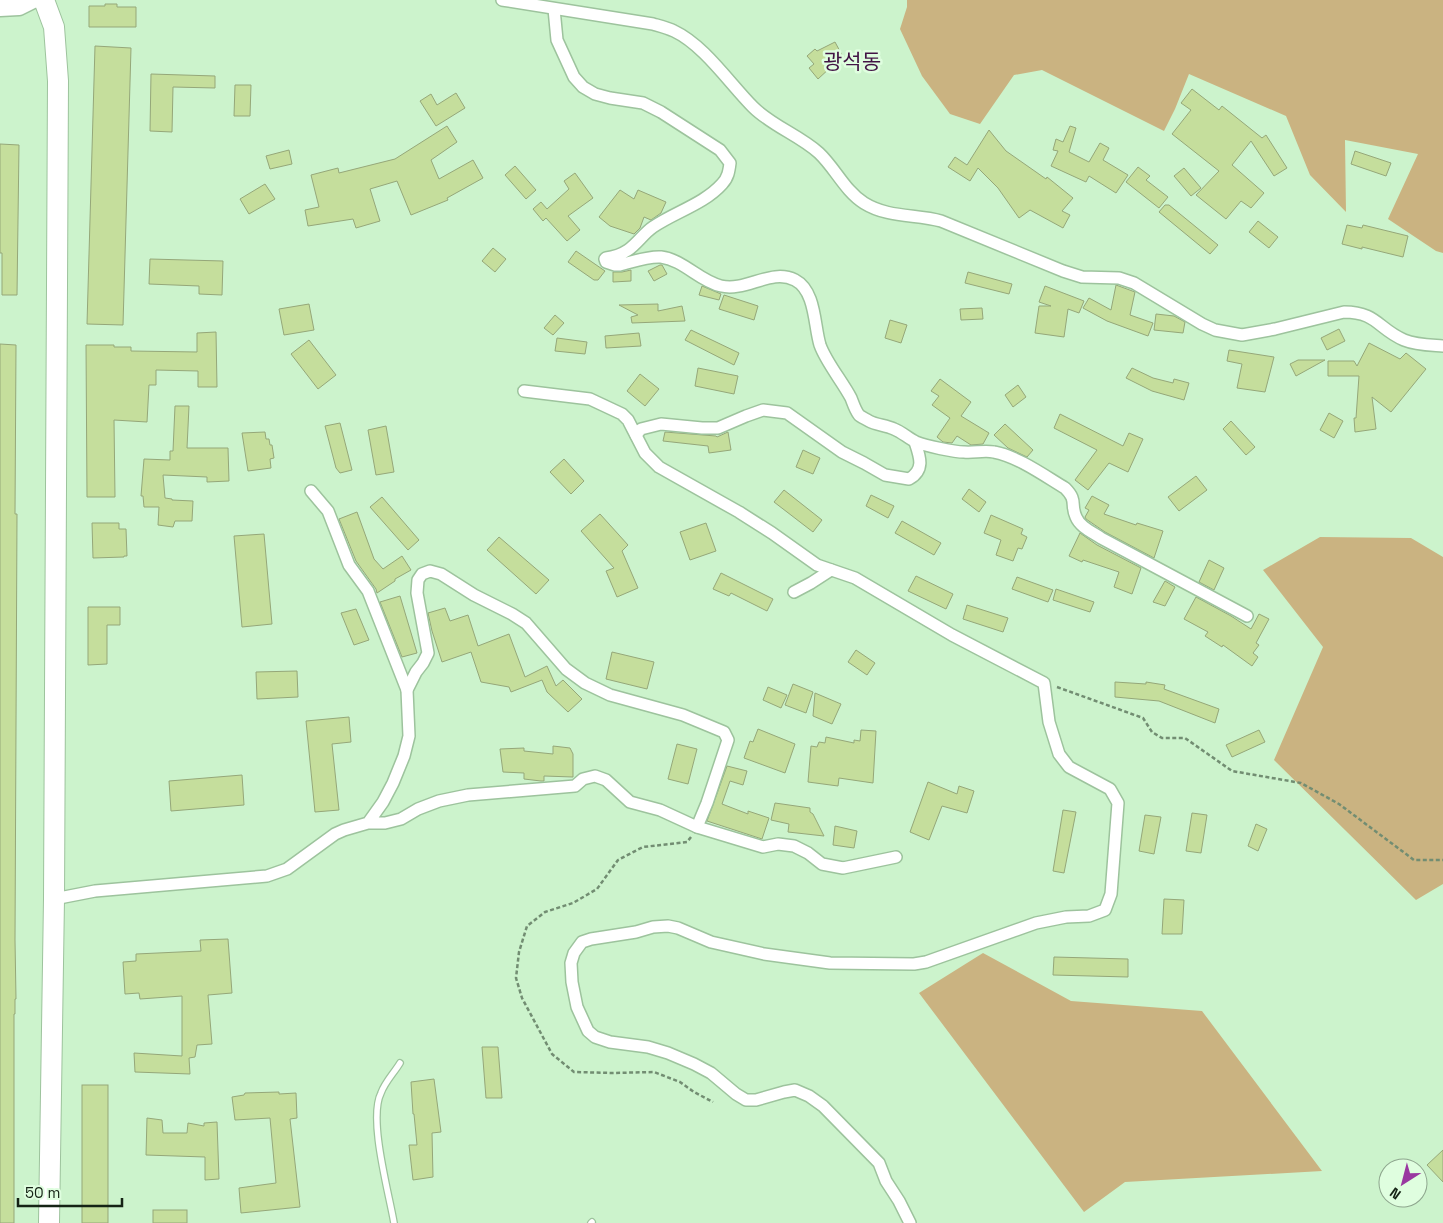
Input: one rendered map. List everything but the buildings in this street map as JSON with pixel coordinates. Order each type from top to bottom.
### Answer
[{"type":"highway","points":[[44,0],[54,27],[58,82],[54,899],[49,1223]]},
{"type":"main road","points":[[0,8],[19,7],[33,0]]},
{"type":"street","points":[[502,0],[653,24],[675,31],[705,55],[754,108],[773,123],[819,153],[848,189],[876,209],[894,215],[942,221],[1082,278],[1119,278],[1134,283],[1202,324],[1216,330],[1242,335],[1344,312],[1355,312],[1365,314],[1404,340],[1416,344],[1443,346]]},
{"type":"street","points":[[554,9],[558,40],[574,77],[583,87],[595,94],[643,103],[661,112],[720,150],[730,163],[729,174],[713,193],[657,224],[628,250],[606,258],[606,262],[614,265],[659,257],[665,258],[683,265],[702,279],[721,286],[744,286],[771,278],[782,277],[796,281],[806,290],[811,303],[820,346],[859,414],[870,421],[893,428],[915,442],[964,452],[995,452],[1012,458],[1065,488],[1072,494],[1077,520],[1089,530],[1109,543],[1247,616]]},
{"type":"street","points":[[524,391],[590,399],[622,414],[628,420],[645,453],[659,467],[747,517],[817,565],[855,578],[952,635],[1044,682],[1049,722],[1059,754],[1069,767],[1110,789],[1118,803],[1111,894],[1105,910],[1089,916],[1066,917],[1036,924],[926,962],[914,964],[830,963],[764,954],[711,942],[678,928],[668,926],[653,927],[636,932],[591,939],[582,942],[574,952],[571,963],[572,982],[577,1007],[588,1031],[595,1037],[602,1040],[648,1047],[668,1053],[711,1073],[746,1100],[756,1100],[795,1090],[810,1096],[823,1106],[879,1163],[886,1181],[910,1223]]},
{"type":"street","points":[[636,435],[642,429],[661,424],[718,428],[763,410],[787,413],[842,452],[864,464],[885,475],[909,479],[916,475],[920,467],[920,455],[915,442]]},
{"type":"street","points":[[311,491],[328,511],[350,565],[368,591],[407,690],[409,736],[404,756],[383,802],[368,823]]},
{"type":"street","points":[[794,592],[830,570]]},
{"type":"street","points":[[407,690],[428,653],[417,592],[418,580],[422,574],[430,571],[441,574],[474,595],[526,623],[566,669],[585,683],[610,695],[683,715],[724,732],[728,740],[697,827]]},
{"type":"street","points":[[54,899],[95,891],[267,876],[287,869],[335,834],[344,830],[368,823],[385,823],[401,819],[418,809],[449,799],[468,795],[575,786],[584,779],[595,776],[606,780],[630,802],[660,810],[697,827],[762,847],[778,844],[794,846],[808,853],[822,864],[843,868],[896,856]]},
{"type":"lane","points":[[394,1223],[382,1161],[377,1123],[377,1106],[380,1093],[400,1063]]},
{"type":"path","points":[[1044,682],[1143,718],[1152,732],[1162,738],[1185,738],[1232,770],[1301,782],[1338,804],[1414,860],[1443,860]]},
{"type":"path","points":[[697,827],[688,842],[643,847],[618,860],[597,889],[573,903],[545,912],[527,926],[519,952],[516,978],[522,998],[552,1054],[574,1072],[654,1072],[680,1082],[713,1102]]},
{"type":"shaded area","points":[[907,0],[1443,0],[1443,253],[1436,251],[1388,219],[1418,154],[1345,140],[1346,212],[1310,175],[1286,116],[1189,74],[1164,131],[1042,70],[1014,75],[980,124],[950,114],[922,76],[900,29],[907,7]]},
{"type":"shaded area","points":[[1320,537],[1411,538],[1443,557],[1443,884],[1416,900],[1274,760],[1323,647],[1263,570]]},
{"type":"shaded area","points":[[983,953],[1071,1001],[1202,1011],[1322,1171],[1125,1182],[1084,1212],[919,993]]},
{"type":"district","name":"광석동","points":[[852,62]]}]
